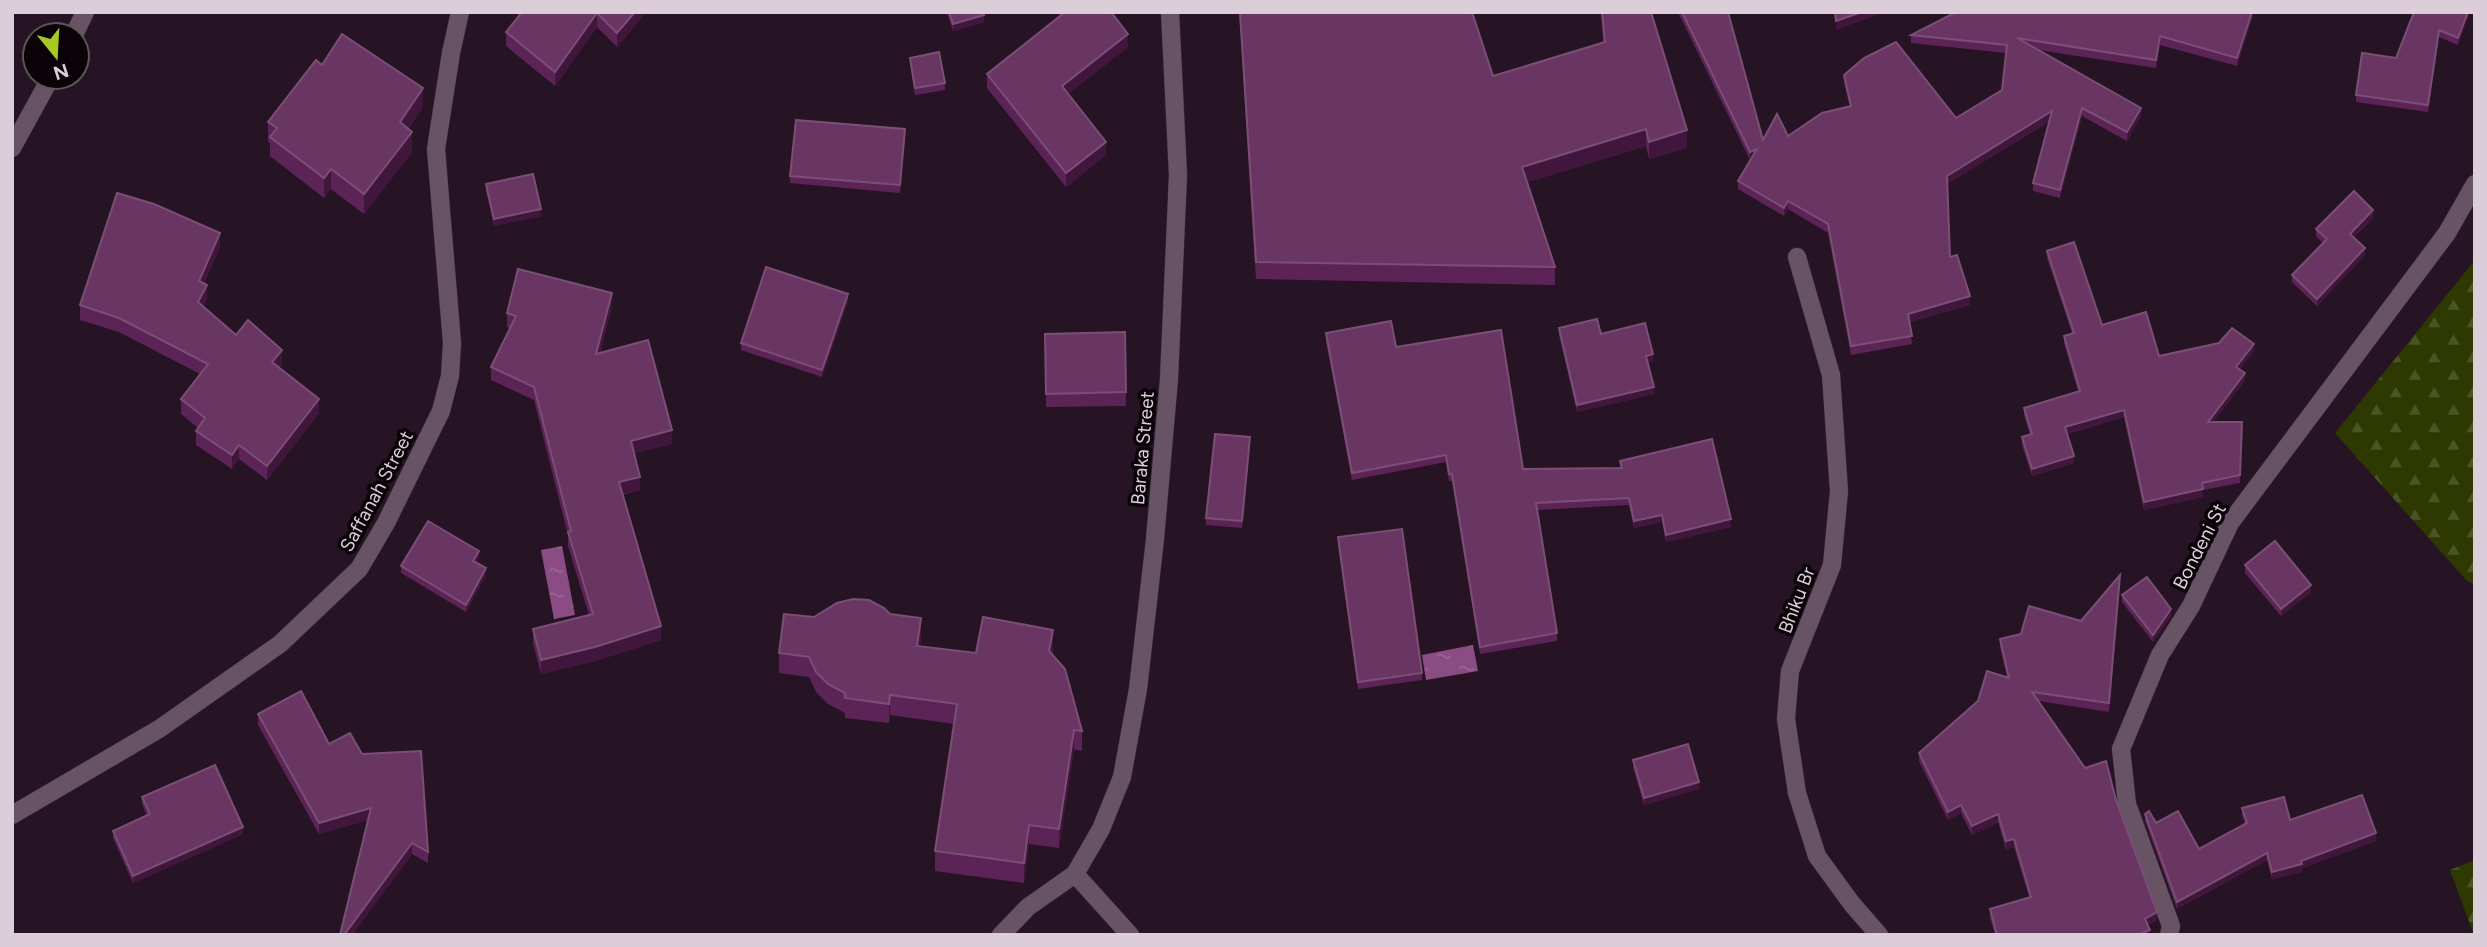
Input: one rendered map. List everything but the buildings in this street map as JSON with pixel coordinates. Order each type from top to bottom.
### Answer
[{"type":"street","name":"Saffanah Street","points":[[12,815],[159,729],[280,644],[359,569],[386,523],[441,411],[450,376],[452,343],[436,149],[460,12]]},
{"type":"street","name":"Baraka Street","points":[[1075,874],[1101,829],[1122,778],[1138,690],[1155,540],[1169,379],[1178,174],[1170,12]]},
{"type":"street","points":[[12,148],[43,91]]},
{"type":"street","name":"Bondeni St","points":[[2169,935],[2171,926],[2127,804],[2121,749],[2160,655],[2191,606],[2230,523],[2447,233],[2475,184]]},
{"type":"street","name":"Bhiku Br","points":[[1797,257],[1830,375],[1839,491],[1832,565],[1790,671],[1786,719],[1797,793],[1817,856],[1852,904],[1880,935]]},
{"type":"street","points":[[1001,935],[1028,907],[1075,874],[1130,935]]},
{"type":"green space","points":[[2475,260],[2475,585],[2467,581],[2335,433]]},
{"type":"green space","points":[[2475,860],[2475,935],[2474,935],[2450,870]]},
{"type":"water","points":[[562,546],[575,615],[554,619],[541,550]]},
{"type":"water","points":[[1473,645],[1478,671],[1426,680],[1422,655]]}]
